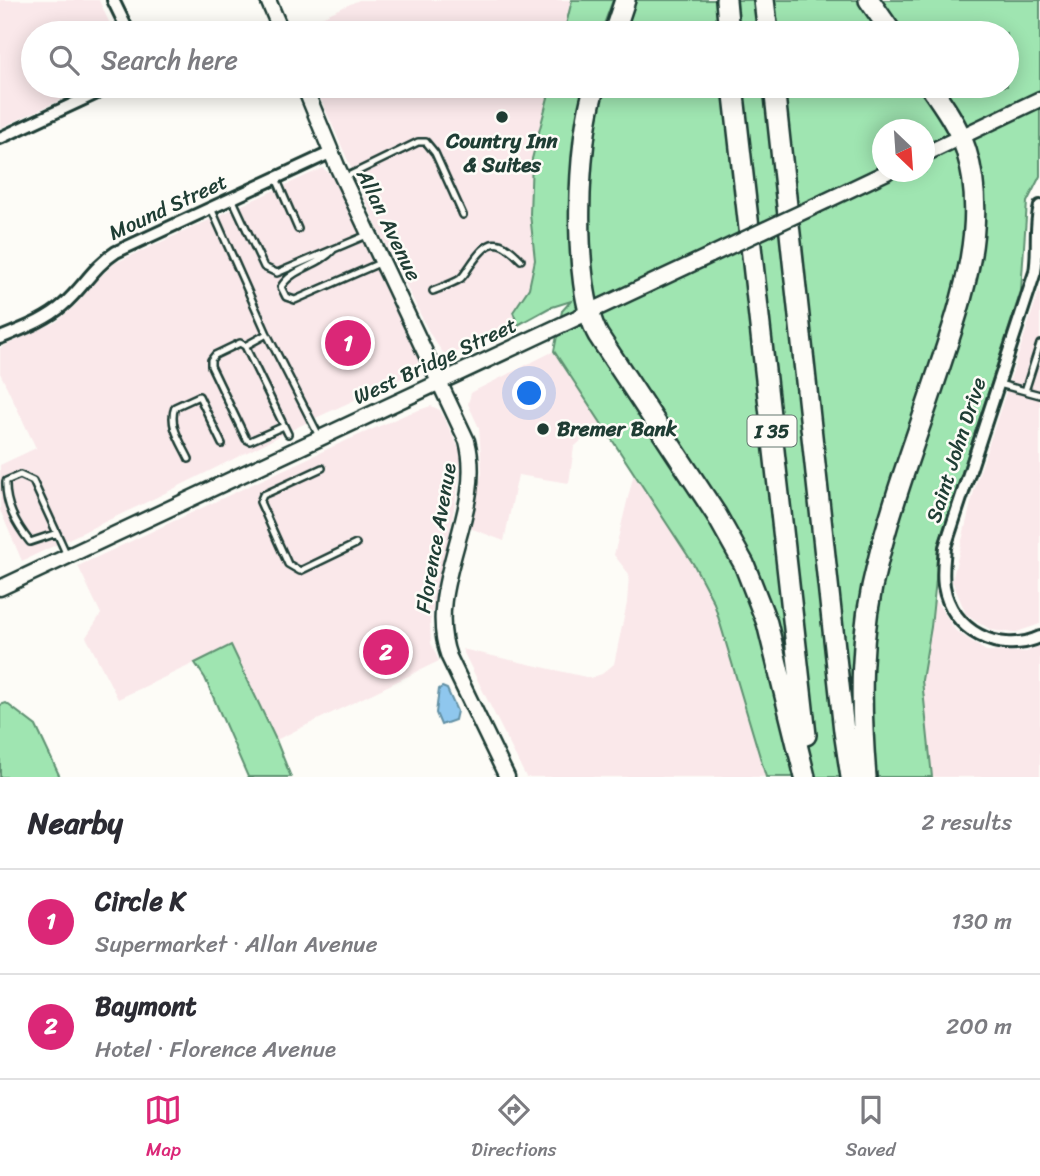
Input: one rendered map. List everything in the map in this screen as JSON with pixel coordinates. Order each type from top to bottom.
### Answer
[{"type":"highway","points":[[618,21],[625,0]]},
{"type":"highway","points":[[726,0],[728,21]]},
{"type":"highway","points":[[764,0],[767,21]]},
{"type":"highway","points":[[869,0],[884,21]]},
{"type":"highway","points":[[592,98],[585,132],[580,191],[583,280],[587,313],[598,335],[716,514],[744,564],[767,624],[805,777]]},
{"type":"highway","name":"I 35","points":[[734,98],[812,777]]},
{"type":"highway","name":"I 35","points":[[775,98],[851,777]]},
{"type":"highway","points":[[866,777],[862,670],[870,594],[887,527],[956,318],[971,256],[973,235],[970,165],[961,137],[950,114],[938,98]]},
{"type":"main road","points":[[268,0],[277,21]]},
{"type":"main road","name":"Allan Avenue","points":[[309,98],[441,382]]},
{"type":"main road","points":[[935,149],[1040,99]]},
{"type":"main road","name":"West Bridge Street","points":[[0,588],[872,179]]},
{"type":"main road","name":"Florence Avenue","points":[[441,382],[466,436],[471,458],[470,482],[442,610],[443,639],[449,657],[507,777]]},
{"type":"street","points":[[114,0],[124,21]]},
{"type":"street","points":[[0,138],[86,98]]},
{"type":"street","name":"Mound Street","points":[[0,338],[60,307],[96,268],[116,252],[332,152]]},
{"type":"street","name":"Saint John Drive","points":[[1040,206],[1035,272],[945,547],[944,587],[948,601],[960,621],[983,638],[1009,644],[1023,643],[1040,637]]},
{"type":"lane","points":[[344,178],[418,142],[426,142],[435,153],[463,215]]},
{"type":"lane","points":[[276,178],[298,229]]},
{"type":"lane","points":[[232,198],[264,267],[277,273],[370,233]]},
{"type":"lane","points":[[211,208],[267,334],[320,439]]},
{"type":"lane","points":[[433,291],[461,279],[489,243],[499,242],[509,247],[521,260]]},
{"type":"lane","points":[[335,247],[325,259],[286,278],[281,287],[286,297],[295,300],[383,261]]},
{"type":"lane","points":[[267,334],[245,346],[240,344],[215,355],[211,366],[240,427],[250,441],[284,426]]},
{"type":"lane","points":[[1025,391],[1040,344]]},
{"type":"lane","points":[[245,346],[288,434]]},
{"type":"lane","points":[[998,384],[1040,395]]},
{"type":"lane","points":[[189,459],[176,434],[171,417],[175,407],[190,398],[200,396],[222,444]]},
{"type":"lane","points":[[321,468],[264,495],[260,502],[288,564],[300,570],[356,544]]},
{"type":"lane","points":[[57,533],[30,542],[18,526],[6,498],[6,481],[20,475],[33,481],[68,556]]},
{"type":"shaded area","points":[[0,0],[99,0],[109,21],[21,21],[21,98],[65,98],[0,128]]},
{"type":"shaded area","points":[[359,0],[572,0],[567,21],[313,21]]},
{"type":"shaded area","points":[[320,98],[548,98],[532,159],[530,213],[535,260],[529,288],[513,312],[518,325],[453,354],[443,353],[430,334],[379,231]]},
{"type":"shaded area","points":[[323,168],[331,175],[418,358],[418,371],[22,561],[0,510],[0,465],[36,448],[0,373],[0,348],[56,322],[76,305],[115,263]]},
{"type":"shaded area","points":[[1040,288],[1040,624],[1014,633],[991,630],[966,614],[952,581],[976,483]]},
{"type":"shaded area","points":[[554,351],[601,423],[574,447],[569,483],[518,475],[504,541],[470,528],[482,472],[479,428],[468,404],[471,393]]},
{"type":"shaded area","points":[[431,406],[440,410],[461,452],[461,470],[447,548],[430,621],[431,643],[439,661],[276,740],[231,646],[118,699],[86,637],[101,614],[78,566],[334,446]]},
{"type":"shaded area","points":[[634,473],[694,565],[714,603],[766,777],[526,777],[462,649],[590,678],[602,674],[614,664],[627,603],[629,574],[614,555]]},
{"type":"shaded area","points":[[934,598],[956,631],[986,651],[1026,652],[1040,646],[1040,777],[932,777],[922,680]]},
{"type":"green space","points":[[572,0],[613,0],[605,21],[567,21]]},
{"type":"green space","points":[[623,0],[1040,0],[1040,176],[1027,202],[1021,291],[940,541],[931,627],[922,680],[932,777],[766,777],[714,603],[694,565],[554,351],[562,311],[571,301],[549,308],[518,325],[513,312],[529,288],[535,260],[530,214],[532,159],[548,98],[1019,98],[1019,21],[606,21]]},
{"type":"green space","points":[[231,645],[291,777],[248,777],[205,678],[195,663]]},
{"type":"green space","points":[[6,703],[36,726],[60,777],[0,777],[0,705]]},
{"type":"water","points":[[439,689],[447,689],[457,711],[455,720],[441,725],[436,713]]},
{"type":"place","name":"Country Inn & Suites","points":[[502,117]]},
{"type":"place","name":"Circle K","points":[[348,343]]},
{"type":"place","name":"Bremer Bank","points":[[543,429]]},
{"type":"place","name":"Baymont","points":[[386,652]]}]
